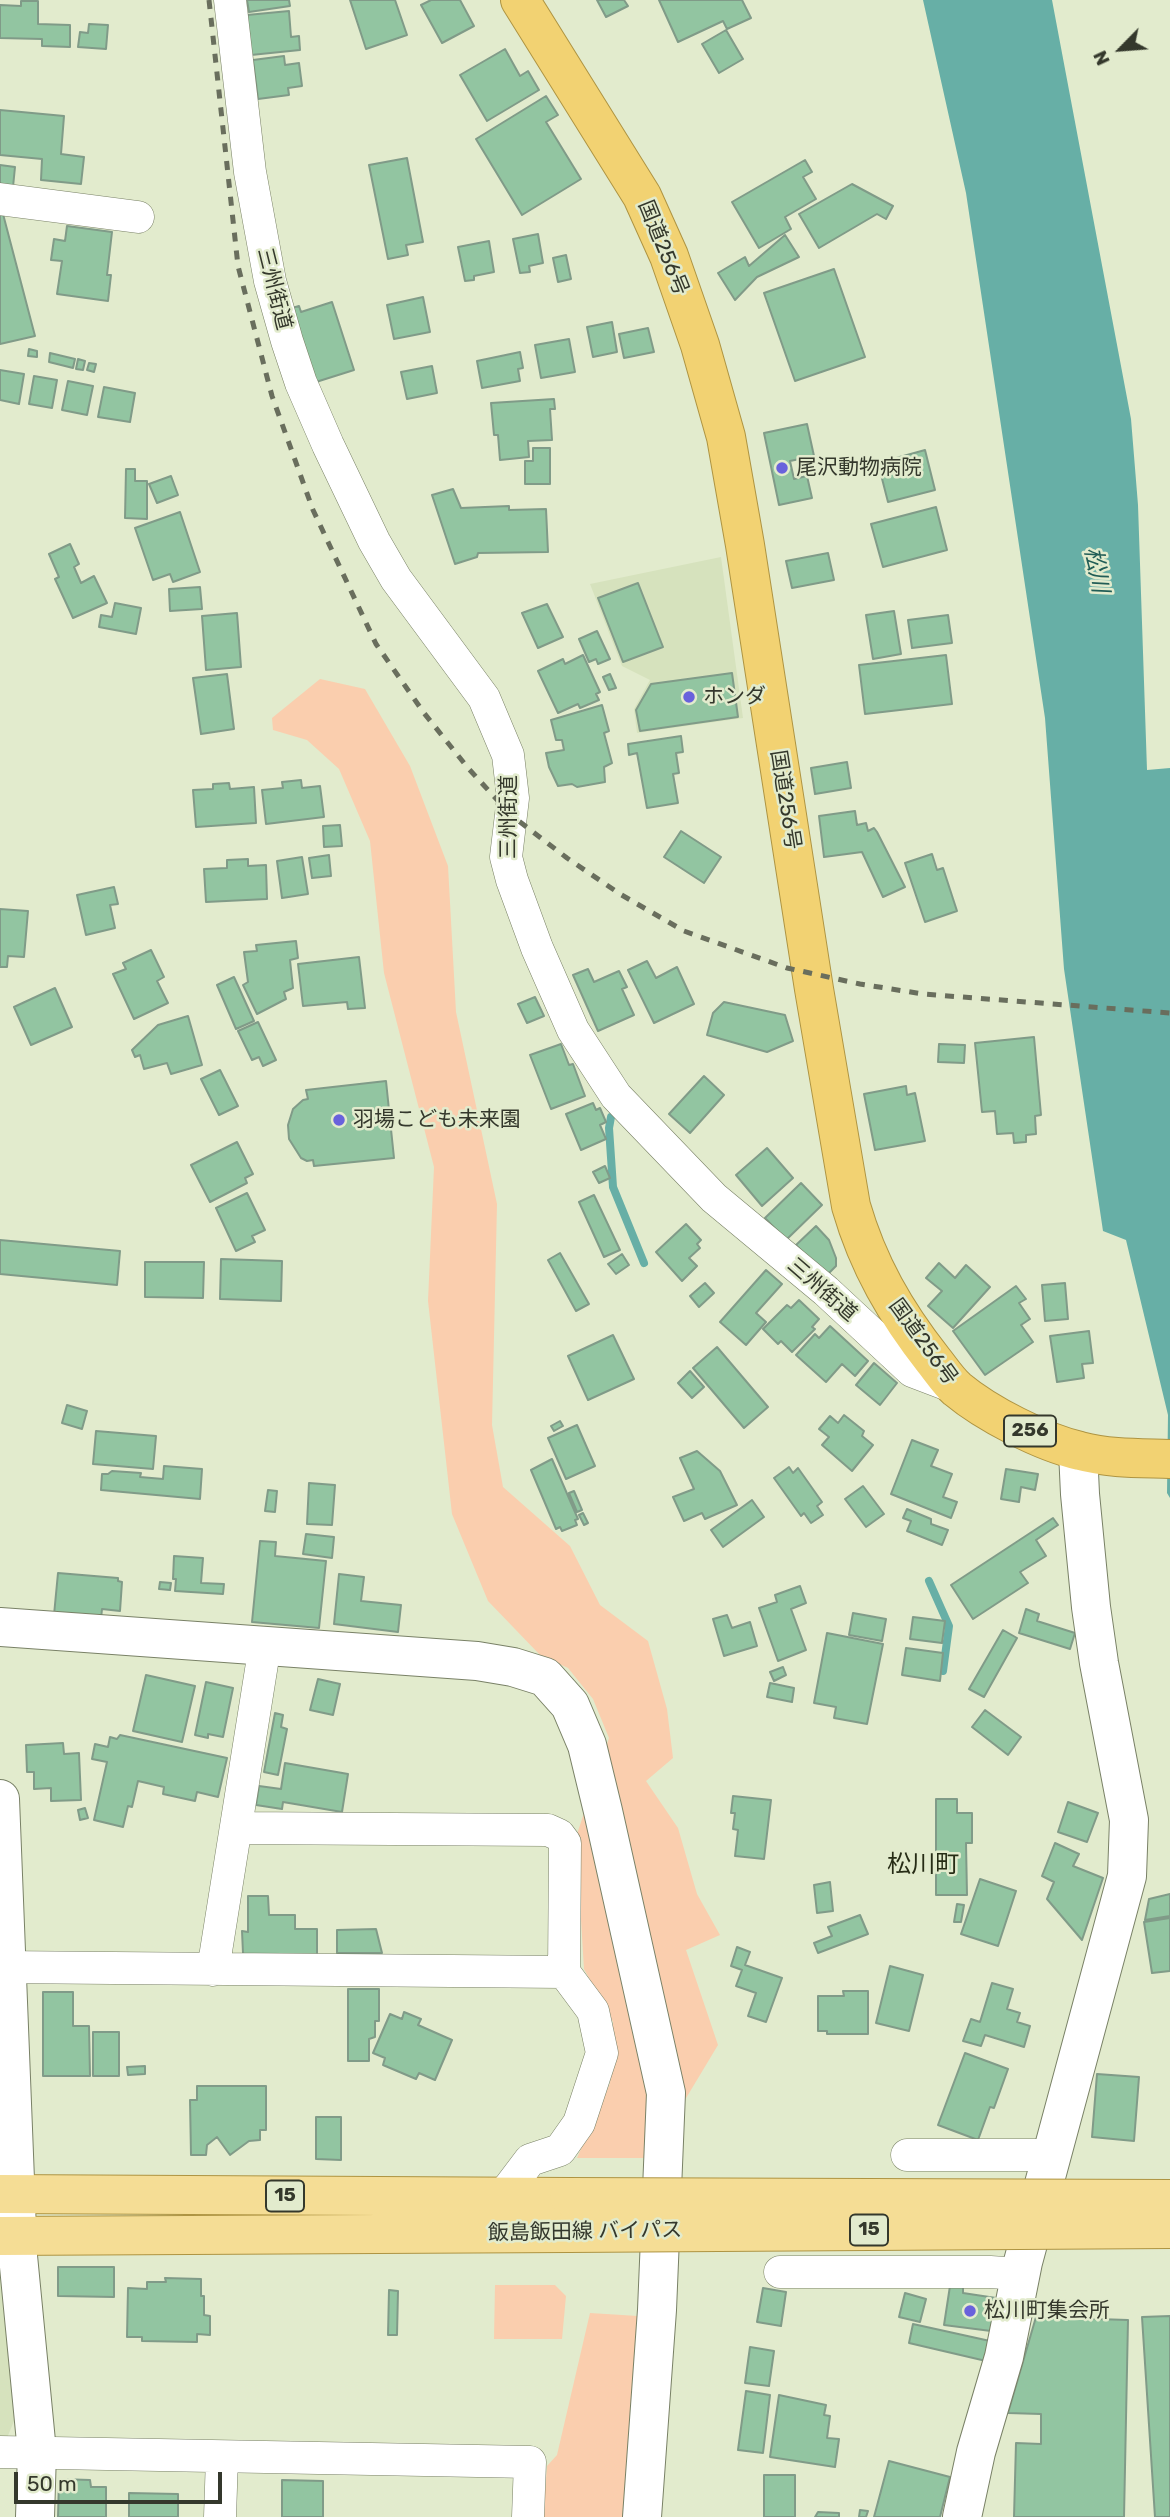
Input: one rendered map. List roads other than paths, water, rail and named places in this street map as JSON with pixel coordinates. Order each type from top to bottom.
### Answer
[{"type":"highway","name":"国道256号","points":[[520,0],[642,196],[669,256],[700,345],[726,437],[814,989],[851,1206],[858,1231],[897,1312],[954,1387],[1006,1421],[1095,1454],[1170,1460]]},
{"type":"main road","name":"飯島飯田線 バイパス","points":[[8,2194],[502,2197],[568,2215],[1170,2229]]},
{"type":"main road","name":"飯島飯田線 バイパス","points":[[9,2236],[568,2215],[1170,2199]]},
{"type":"street","name":"三州街道","points":[[230,0],[250,172],[262,245],[298,373],[328,445],[374,541],[396,579],[484,698],[508,755],[513,798],[506,857],[537,948],[573,1030],[615,1096],[714,1198],[826,1291],[912,1371],[954,1387]]},
{"type":"street","points":[[0,200],[138,218]]},
{"type":"street","points":[[962,2517],[976,2452],[1004,2357],[1020,2274],[1127,1875],[1129,1820],[1098,1652],[1080,1494],[1095,1454]]},
{"type":"street","points":[[0,1627],[477,1661],[513,1667],[545,1677],[559,1690],[574,1714],[587,1745],[666,2093],[657,2310],[642,2517]]},
{"type":"street","points":[[213,1970],[265,1645]]},
{"type":"street","points":[[0,1799],[9,2236],[37,2452],[35,2517]]},
{"type":"street","points":[[237,1828],[548,1830],[559,1835],[565,1843],[564,1972],[593,2011],[602,2053],[579,2123],[560,2150],[530,2160],[502,2197]]},
{"type":"street","points":[[3,1967],[564,1972]]},
{"type":"street","points":[[907,2155],[1051,2155]]},
{"type":"street","points":[[779,2272],[1020,2274]]},
{"type":"street","points":[[0,2452],[530,2462],[528,2517]]},
{"type":"street","points":[[220,2517],[222,2456]]},
{"type":"water","name":"松川","points":[[923,0],[1052,0],[1131,419],[1138,505],[1147,770],[1170,768],[1170,1498],[1167,1493],[1168,1415],[1126,1240],[1103,1231],[1064,969],[1045,718],[966,193]]},
{"type":"waterway","points":[[611,1117],[609,1128],[613,1187],[644,1263]]},
{"type":"waterway","points":[[929,1581],[949,1626],[943,1671]]},
{"type":"railway","points":[[209,0],[238,266],[272,396],[313,510],[376,644],[424,713],[468,768],[511,815],[620,894],[684,931],[787,968],[923,994],[1170,1013]]},
{"type":"place","name":"尾沢動物病院","points":[[782,468]]},
{"type":"place","name":"ホンダ","points":[[689,697]]},
{"type":"place","name":"羽場こども未来園","points":[[339,1120]]},
{"type":"place","name":"松川町集会所","points":[[970,2311]]},
{"type":"district","name":"松川町","points":[[923,1865]]}]
